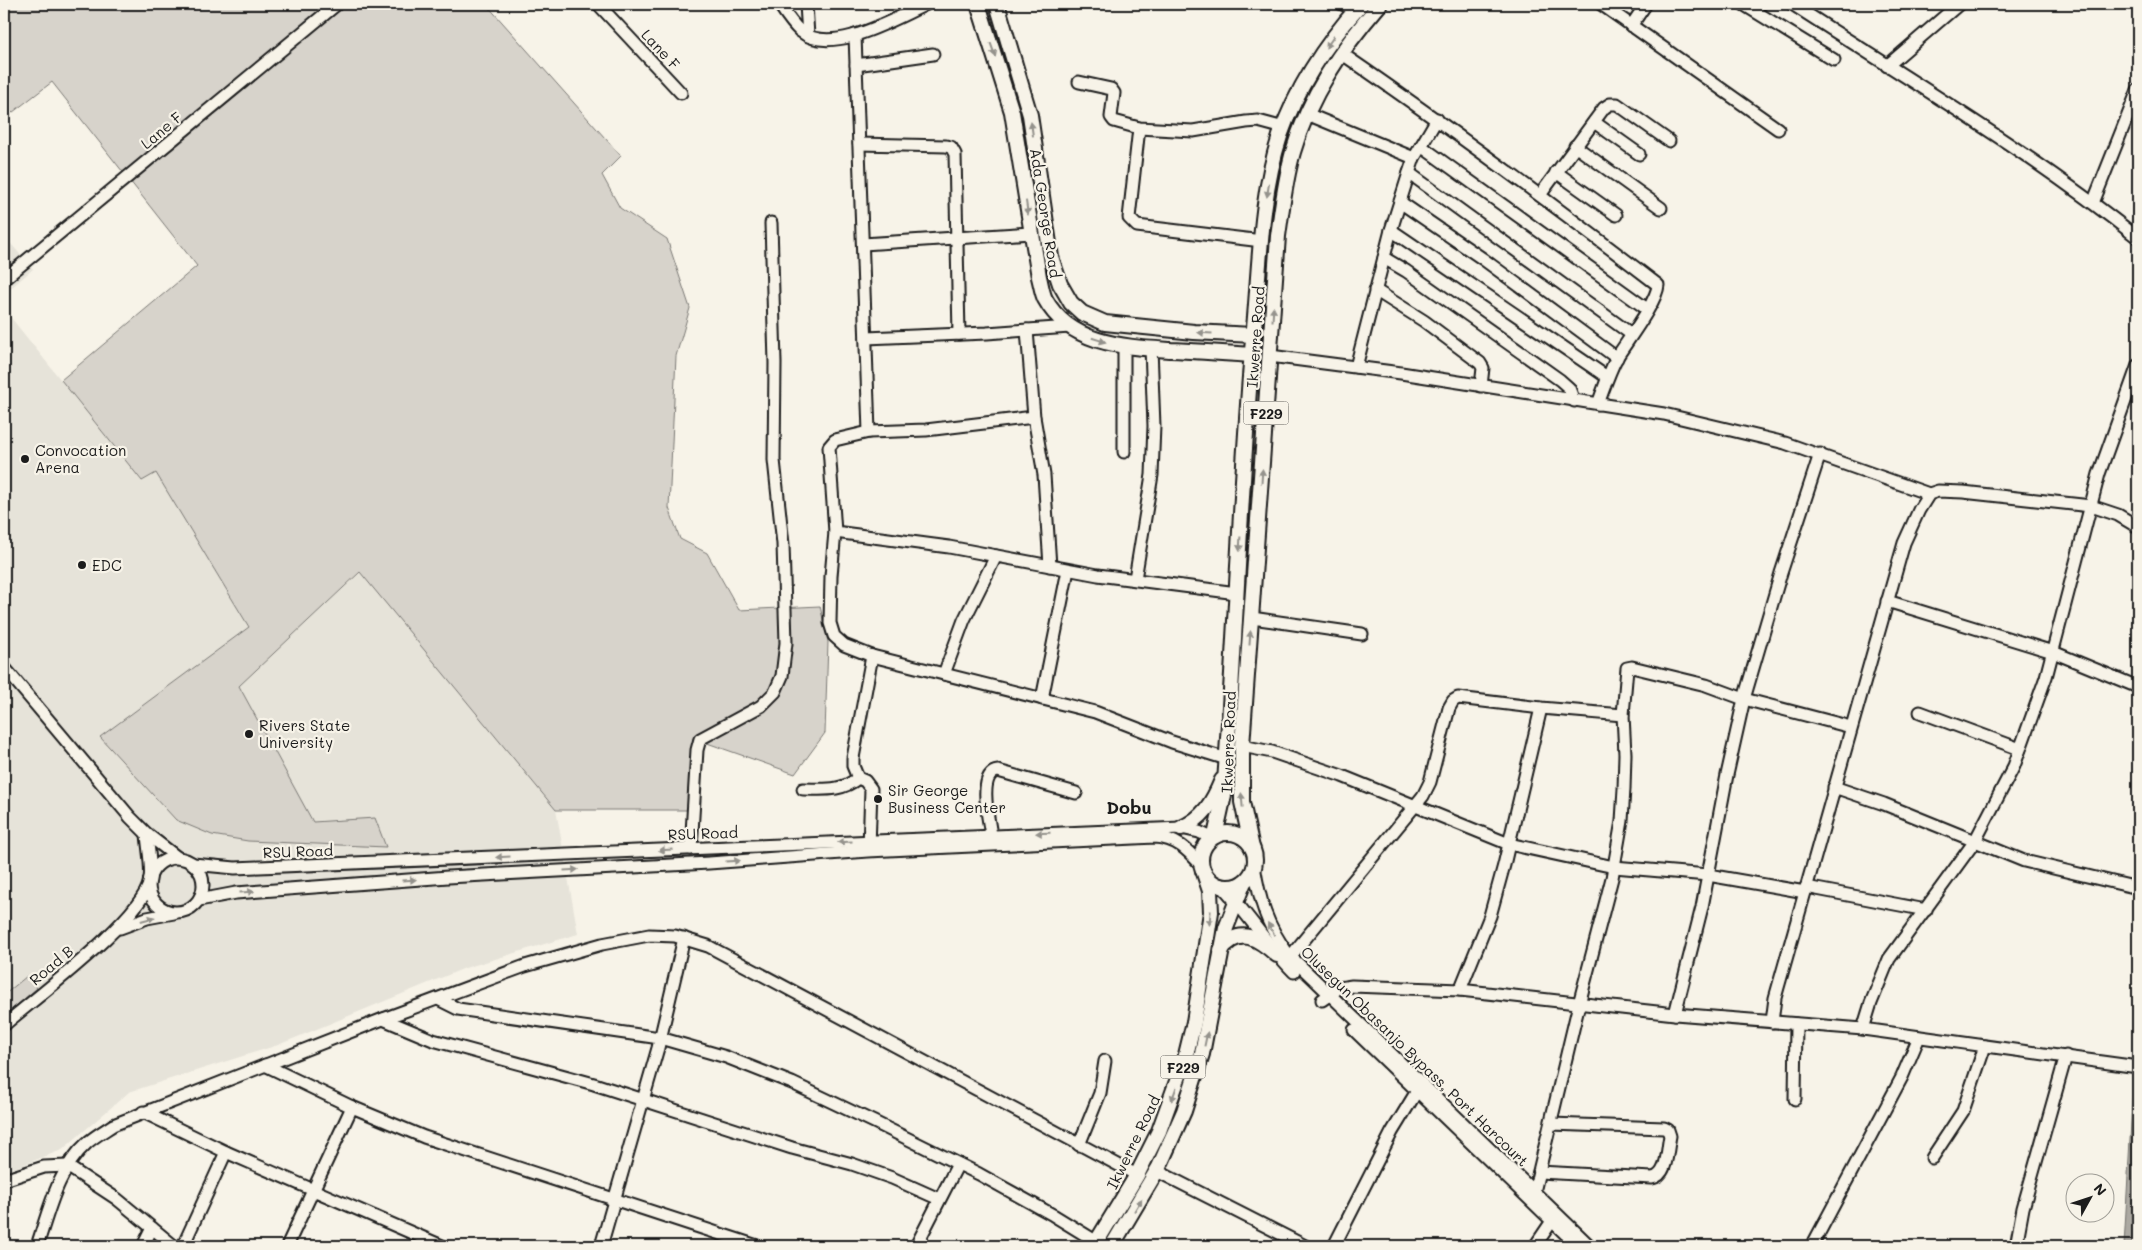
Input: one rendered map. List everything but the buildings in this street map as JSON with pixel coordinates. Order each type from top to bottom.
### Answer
[{"type":"main road","name":"Ada George Road","points":[[978,4],[1012,112],[1031,233],[1045,298],[1056,315],[1070,327],[1095,340],[1151,348],[1251,355]]},
{"type":"main road","name":"Ada George Road","points":[[997,4],[1030,115],[1052,257],[1060,284],[1071,303],[1082,313],[1105,323],[1194,332],[1254,335]]},
{"type":"main road","name":"Ikwerre Road","points":[[1252,848],[1242,802],[1242,746],[1278,236],[1284,191],[1293,153],[1307,114],[1341,53],[1380,4]]},
{"type":"main road","name":"Ikwerre Road","points":[[1213,837],[1222,811],[1227,763],[1251,355],[1262,241],[1270,182],[1284,128],[1299,92],[1313,67],[1358,6]]},
{"type":"main road","points":[[1181,828],[1203,814],[1215,796],[1227,763]]},
{"type":"main road","points":[[1213,837],[1231,833],[1240,836],[1252,848]]},
{"type":"main road","name":"F229","points":[[1202,868],[1203,848],[1213,837]]},
{"type":"main road","name":"F229","points":[[1112,1246],[1157,1171],[1184,1111],[1202,1054],[1220,950],[1236,901],[1244,882],[1254,866],[1255,857],[1252,848]]},
{"type":"main road","name":"Ikwerre Road","points":[[1096,1244],[1137,1176],[1159,1131],[1174,1095],[1185,1059],[1194,1022],[1211,912],[1210,891],[1202,868]]},
{"type":"main road","points":[[1202,868],[1207,878],[1222,887],[1234,887],[1244,882]]},
{"type":"main road","points":[[1220,950],[1231,939],[1246,936],[1258,940],[1284,956]]},
{"type":"street","name":"Lane F","points":[[4,279],[336,4]]},
{"type":"street","points":[[779,4],[800,32],[815,40],[835,41],[927,4]]},
{"type":"street","points":[[806,4],[808,36]]},
{"type":"street","points":[[1342,4],[1358,6]]},
{"type":"street","points":[[1601,4],[1778,129]]},
{"type":"street","points":[[1631,26],[1646,4]]},
{"type":"street","points":[[1743,4],[1834,60]]},
{"type":"street","points":[[1792,4],[1887,66],[1971,117],[2093,203],[2138,238]]},
{"type":"street","points":[[1887,66],[1959,4]]},
{"type":"street","name":"Lane F","points":[[602,5],[682,93]]},
{"type":"street","points":[[855,34],[869,432]]},
{"type":"street","points":[[1341,53],[1437,119],[1658,285],[1658,290],[1607,377],[1598,404]]},
{"type":"street","points":[[856,65],[933,54]]},
{"type":"street","points":[[1079,82],[1111,89],[1114,93],[1111,118],[1114,122],[1139,128],[1193,131],[1258,121],[1284,128]]},
{"type":"street","points":[[2093,203],[2138,90]]},
{"type":"street","points":[[1540,195],[1604,108],[1610,104],[1617,104],[1669,141]]},
{"type":"street","points":[[1307,114],[1414,158]]},
{"type":"street","points":[[1356,367],[1391,230],[1409,173],[1414,158],[1437,119]]},
{"type":"street","points":[[1594,122],[1639,154]]},
{"type":"street","points":[[1139,128],[1129,218],[1132,224],[1262,241]]},
{"type":"street","points":[[859,144],[952,147],[955,154],[959,334]]},
{"type":"street","points":[[1421,146],[1647,308]]},
{"type":"street","points":[[1576,146],[1661,208]]},
{"type":"street","points":[[1556,172],[1616,215]]},
{"type":"street","points":[[1409,173],[1631,334]]},
{"type":"street","points":[[1400,202],[1483,259],[1617,358]]},
{"type":"street","points":[[691,849],[697,750],[700,740],[761,706],[775,692],[782,676],[786,644],[783,544],[774,460],[775,363],[771,223]]},
{"type":"street","points":[[1391,230],[1607,377]]},
{"type":"street","points":[[863,244],[1031,233]]},
{"type":"street","points":[[1384,258],[1560,380],[1569,388],[1574,401]]},
{"type":"street","points":[[1375,290],[1424,321],[1480,363],[1483,368],[1480,386]]},
{"type":"street","points":[[866,338],[1070,327]]},
{"type":"street","points":[[1027,330],[1034,417],[1044,475],[1050,566]]},
{"type":"street","points":[[1124,345],[1124,452]]},
{"type":"street","points":[[1135,579],[1152,475],[1154,426],[1151,348]]},
{"type":"street","points":[[1270,356],[1356,367],[1664,414],[1785,443],[1929,494],[1938,491],[1963,492],[2091,506],[2118,515],[2138,527]]},
{"type":"street","points":[[1863,1029],[1871,1003],[1890,959],[1975,841],[2014,766],[2054,652],[2099,474],[2138,365]]},
{"type":"street","points":[[1034,417],[926,430],[869,432],[834,440],[828,447],[834,532],[830,623],[834,636],[844,645],[872,656],[1096,712],[1227,763]]},
{"type":"street","points":[[1676,1014],[1708,875],[1744,699],[1781,573],[1820,454]]},
{"type":"street","points":[[1772,1022],[1776,998],[1834,787],[1904,543],[1919,510],[1929,494]]},
{"type":"street","points":[[834,532],[949,547],[1068,570],[1237,592]]},
{"type":"street","points":[[944,674],[964,620],[996,556]]},
{"type":"street","points":[[1042,699],[1068,570]]},
{"type":"street","points":[[1887,601],[2054,652],[2138,687]]},
{"type":"street","points":[[1252,618],[1362,634]]},
{"type":"street","points":[[869,846],[871,789],[865,781],[858,778],[853,766],[853,758],[872,656]]},
{"type":"street","points":[[4,667],[146,834],[178,858],[193,864],[202,877],[203,885],[199,900],[190,908],[147,918],[118,928]]},
{"type":"street","points":[[1534,1192],[1614,868],[1622,821],[1625,754],[1625,672],[1627,668],[1632,667],[1706,685],[1744,699],[1851,727]]},
{"type":"street","points":[[1284,956],[1415,806],[1430,782],[1449,708],[1453,701],[1458,698],[1624,715]]},
{"type":"street","points":[[1460,990],[1490,916],[1541,708]]},
{"type":"street","points":[[1920,712],[2020,749]]},
{"type":"street","points":[[1242,746],[1272,752],[1342,776],[1509,844],[1614,868],[1708,875],[1806,889],[1926,910]]},
{"type":"street","points":[[991,835],[985,787],[992,772],[998,771],[1076,793]]},
{"type":"street","points":[[803,789],[834,790],[848,786],[858,778]]},
{"type":"street","points":[[1834,787],[1884,804],[2024,861],[2138,888]]},
{"type":"street","name":"RSU Road","points":[[199,900],[236,893],[438,878],[709,863],[991,835],[1181,828],[1213,837]]},
{"type":"street","points":[[146,834],[152,897],[157,904],[171,911],[179,912]]},
{"type":"street","name":"RSU Road","points":[[193,864],[235,868],[691,849],[869,846],[1155,837],[1165,838],[1184,846],[1202,868]]},
{"type":"street","points":[[118,928],[138,905],[156,867],[170,859],[178,858]]},
{"type":"street","name":"Olusegun Obasanjo Bypass, Port Harcourt","points":[[1254,866],[1260,899],[1267,922],[1284,956]]},
{"type":"street","name":"Olusegun Obasanjo Bypass, Port Harcourt","points":[[1222,887],[1284,956],[1417,1091],[1578,1246]]},
{"type":"street","name":"Road B","points":[[4,1025],[118,928]]},
{"type":"street","points":[[37,1246],[58,1183],[67,1166],[87,1142],[113,1125],[383,1019],[525,966],[602,944],[649,935],[675,936],[708,946],[1137,1176]]},
{"type":"street","points":[[600,1246],[615,1200],[660,1038],[684,938]]},
{"type":"street","points":[[1325,997],[1339,988],[1352,986],[1460,990],[1676,1014],[1863,1029],[2138,1067]]},
{"type":"street","name":"Olusegun Obasanjo Bypass, Port Harcourt","points":[[1325,997],[1590,1246]]},
{"type":"street","points":[[438,999],[458,1009],[660,1038],[726,1057],[792,1082],[958,1164],[1053,1214],[1096,1244]]},
{"type":"street","points":[[383,1019],[433,1040],[594,1084],[792,1148],[852,1164],[892,1178],[940,1199]]},
{"type":"street","points":[[1795,1099],[1796,1024]]},
{"type":"street","points":[[1812,1246],[1902,1077],[1919,1037]]},
{"type":"street","points":[[1932,1158],[1963,1111],[1985,1046]]},
{"type":"street","points":[[2016,1246],[2022,1208],[2066,1056]]},
{"type":"street","points":[[1079,1145],[1100,1093],[1105,1061]]},
{"type":"street","points":[[265,1065],[352,1108],[424,1137],[539,1173],[757,1246]]},
{"type":"street","points":[[1334,1246],[1386,1144],[1417,1091]]},
{"type":"street","points":[[287,1246],[352,1108]]},
{"type":"street","points":[[143,1112],[226,1152],[442,1246]]},
{"type":"street","points":[[1539,1172],[1658,1178],[1662,1173],[1670,1136],[1668,1130],[1664,1128],[1551,1124]]},
{"type":"street","points":[[183,1246],[226,1152]]},
{"type":"street","points":[[916,1246],[958,1164]]},
{"type":"street","points":[[4,1180],[44,1167],[67,1166],[117,1199],[174,1246]]},
{"type":"street","points":[[1157,1171],[1306,1246]]},
{"type":"street","points":[[1535,1246],[1552,1221]]},
{"type":"street","points":[[143,1246],[152,1228]]},
{"type":"shaded area","points":[[4,4],[486,4],[621,156],[602,175],[620,208],[667,239],[690,308],[676,356],[669,508],[680,539],[707,553],[739,610],[820,606],[828,642],[825,733],[795,774],[693,738],[688,810],[556,810],[360,572],[239,686],[313,822],[375,818],[386,847],[248,841],[212,835],[176,820],[100,737],[249,627],[156,473],[142,481],[61,380],[197,266],[52,82],[4,119]]},
{"type":"shaded area","points":[[4,236],[33,269],[4,294]]},
{"type":"shaded area","name":"Rivers State University","points":[[4,309],[141,480],[156,472],[267,658],[361,572],[556,810],[578,934],[465,968],[278,1045],[129,1092],[62,1150],[4,1172]]},
{"type":"shaded area","points":[[27,976],[37,988],[4,1016],[4,995]]},
{"type":"shaded area","points":[[2138,998],[2138,1246],[2124,1246]]},
{"type":"place","name":"Convocation Arena","points":[[25,459]]},
{"type":"place","name":"EDC","points":[[82,565]]},
{"type":"place","name":"Rivers State University","points":[[249,734]]},
{"type":"place","name":"Sir George Business Center","points":[[878,799]]},
{"type":"district","name":"Dobu","points":[[1129,807]]}]
